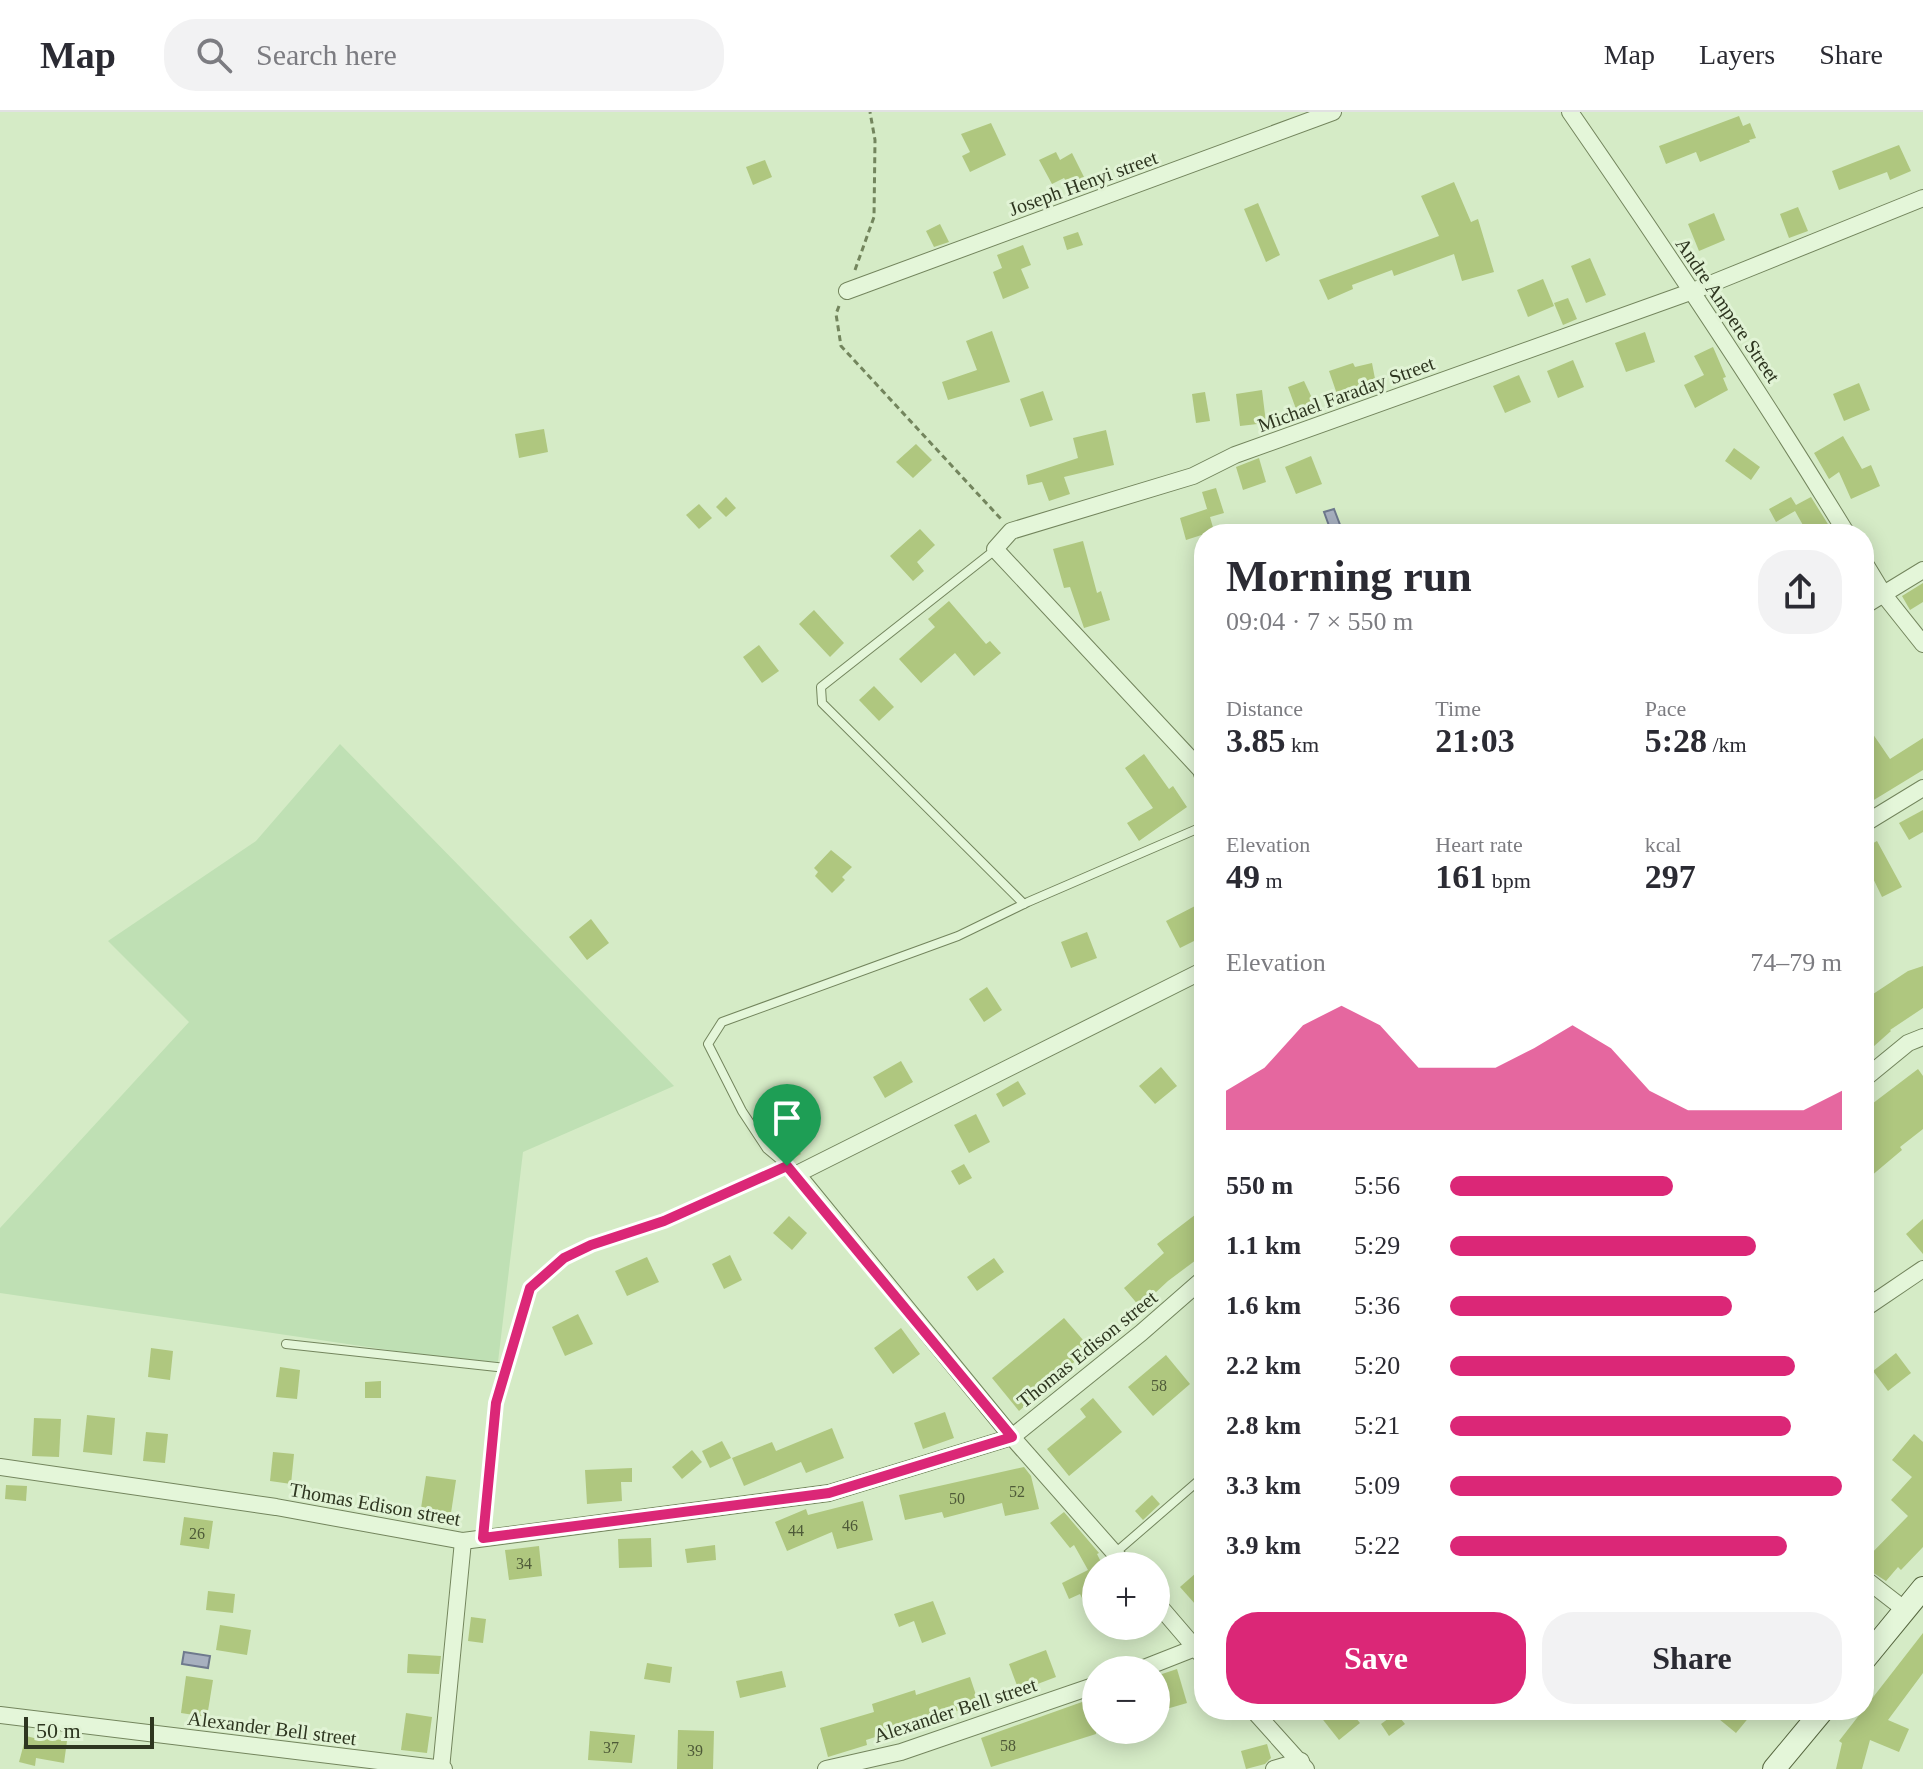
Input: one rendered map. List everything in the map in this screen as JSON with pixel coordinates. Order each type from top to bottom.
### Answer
[{"type":"main road","points":[[1874,1647],[1923,1588]]},
{"type":"main road","points":[[1774,1769],[1815,1720]]},
{"type":"street","name":"Joseph Henyi street","points":[[847,291],[1333,112]]},
{"type":"street","name":"Andre Ampere Street","points":[[1570,112],[1767,403],[1841,524]]},
{"type":"street","points":[[1693,291],[1923,198]]},
{"type":"street","name":"Michael Faraday Street","points":[[1011,531],[1193,476],[1235,455],[1693,291]]},
{"type":"street","points":[[1011,531],[995,549],[1194,762]]},
{"type":"street","points":[[1874,600],[1923,570]]},
{"type":"street","points":[[1874,578],[1923,644]]},
{"type":"street","points":[[1874,818],[1923,788]]},
{"type":"street","points":[[1114,1552],[1012,1437],[792,1170],[1194,975]]},
{"type":"street","points":[[1874,1071],[1908,1043],[1923,1037]]},
{"type":"street","points":[[1874,1302],[1923,1269]]},
{"type":"street","name":"Thomas Edison street","points":[[0,1467],[276,1507],[463,1541],[829,1493],[1012,1437],[1194,1286]]},
{"type":"street","points":[[442,1769],[463,1541]]},
{"type":"street","points":[[1874,1586],[1904,1609]]},
{"type":"street","points":[[1170,1617],[1194,1642]]},
{"type":"street","points":[[1170,1660],[1194,1651]]},
{"type":"street","name":"Alexander Bell street","points":[[826,1769],[901,1752],[1082,1690]]},
{"type":"street","name":"Alexander Bell street","points":[[0,1715],[442,1769]]},
{"type":"street","points":[[1262,1720],[1304,1765]]},
{"type":"street","points":[[1274,1769],[1304,1765]]},
{"type":"lane","points":[[995,549],[821,687],[822,703],[1024,904]]},
{"type":"lane","points":[[483,1538],[496,1403],[530,1288],[564,1258],[622,1233],[686,1212],[792,1170],[767,1149],[742,1111],[708,1044],[722,1022],[958,936],[1194,830]]},
{"type":"lane","points":[[286,1344],[506,1368]]},
{"type":"lane","points":[[1129,1552],[1194,1486]]},
{"type":"path","points":[[870,112],[875,140],[874,217],[836,314],[841,346],[1011,531]]},
{"type":"green space","points":[[340,744],[674,1086],[523,1152],[498,1362],[422,1355],[0,1293],[0,1228],[189,1022],[108,941],[256,841]]},
{"type":"water","points":[[1334,509],[1340,524],[1328,524],[1324,512]]},
{"type":"water","points":[[184,1652],[210,1656],[208,1668],[182,1664]]},
{"type":"building","points":[[1739,116],[1743,126],[1750,123],[1756,138],[1700,162],[1696,152],[1666,164],[1659,146]]},
{"type":"building","points":[[991,123],[1006,155],[970,172],[962,156],[970,152],[961,134]]},
{"type":"building","points":[[1899,145],[1911,171],[1890,180],[1887,172],[1839,190],[1832,171]]},
{"type":"building","points":[[1056,152],[1060,160],[1072,153],[1084,177],[1069,185],[1064,178],[1052,184],[1039,160]]},
{"type":"building","points":[[765,160],[772,177],[753,185],[746,167]]},
{"type":"building","points":[[1454,182],[1471,222],[1478,219],[1494,272],[1462,281],[1454,254],[1394,276],[1392,270],[1352,285],[1353,289],[1328,300],[1319,280],[1439,236],[1421,196]]},
{"type":"building","points":[[1258,203],[1280,255],[1266,262],[1244,209]]},
{"type":"building","points":[[1798,207],[1808,231],[1789,238],[1780,214]]},
{"type":"building","points":[[1714,213],[1725,240],[1699,251],[1688,224]]},
{"type":"building","points":[[940,224],[949,242],[934,247],[926,231]]},
{"type":"building","points":[[1078,232],[1083,245],[1067,250],[1063,237]]},
{"type":"building","points":[[1023,245],[1031,265],[1021,269],[1029,288],[1003,299],[993,272],[1002,268],[997,255]]},
{"type":"building","points":[[1590,258],[1606,295],[1586,303],[1571,266]]},
{"type":"building","points":[[1543,279],[1554,306],[1528,317],[1517,290]]},
{"type":"building","points":[[1568,298],[1577,319],[1563,325],[1554,303]]},
{"type":"building","points":[[992,331],[1010,382],[948,400],[942,382],[977,370],[966,341]]},
{"type":"building","points":[[1645,332],[1655,362],[1626,372],[1615,343]]},
{"type":"building","points":[[1713,347],[1728,390],[1695,408],[1684,385],[1704,375],[1694,356]]},
{"type":"building","points":[[1573,360],[1584,387],[1558,398],[1547,371]]},
{"type":"building","points":[[1353,363],[1355,367],[1372,363],[1376,384],[1338,397],[1329,371]]},
{"type":"building","points":[[1519,375],[1531,402],[1505,413],[1493,386]]},
{"type":"building","points":[[1304,381],[1319,413],[1300,420],[1288,387]]},
{"type":"building","points":[[1859,383],[1870,410],[1844,421],[1833,394]]},
{"type":"building","points":[[1262,390],[1266,423],[1240,426],[1236,394]]},
{"type":"building","points":[[1043,391],[1053,420],[1030,427],[1020,399]]},
{"type":"building","points":[[1205,392],[1210,421],[1196,423],[1192,394]]},
{"type":"building","points":[[544,429],[548,452],[519,458],[515,434]]},
{"type":"building","points":[[1106,430],[1114,465],[1064,477],[1070,494],[1049,501],[1042,482],[1028,485],[1026,475],[1078,458],[1073,438]]},
{"type":"building","points":[[1843,436],[1862,469],[1871,465],[1880,486],[1851,499],[1839,472],[1829,479],[1814,453]]},
{"type":"building","points":[[916,444],[932,460],[913,478],[896,462]]},
{"type":"building","points":[[1734,448],[1760,467],[1751,480],[1725,461]]},
{"type":"building","points":[[1311,456],[1322,484],[1296,494],[1285,467]]},
{"type":"building","points":[[1259,458],[1266,482],[1243,490],[1236,467]]},
{"type":"building","points":[[1216,488],[1224,513],[1210,517],[1212,524],[1194,524],[1194,537],[1186,540],[1180,518],[1207,509],[1208,512],[1202,492]]},
{"type":"building","points":[[726,497],[736,508],[726,517],[716,507]]},
{"type":"building","points":[[1791,497],[1796,505],[1811,497],[1828,524],[1802,524],[1795,511],[1776,522],[1769,509]]},
{"type":"building","points":[[699,504],[712,518],[699,529],[686,515]]},
{"type":"building","points":[[920,529],[935,545],[917,562],[924,571],[913,581],[890,556]]},
{"type":"building","points":[[1083,541],[1097,593],[1101,591],[1110,620],[1084,628],[1070,587],[1064,588],[1053,549]]},
{"type":"building","points":[[1923,583],[1923,602],[1910,610],[1902,596]]},
{"type":"building","points":[[949,601],[986,644],[990,641],[1001,653],[974,676],[955,653],[921,683],[899,659],[935,627],[928,619]]},
{"type":"building","points":[[814,610],[844,643],[830,657],[799,624]]},
{"type":"building","points":[[759,645],[779,671],[762,683],[743,657]]},
{"type":"building","points":[[874,686],[894,707],[879,721],[859,700]]},
{"type":"building","points":[[1874,736],[1890,759],[1923,738],[1923,770],[1874,800]]},
{"type":"building","points":[[1144,754],[1169,789],[1173,786],[1187,807],[1139,841],[1127,823],[1153,808],[1125,768]]},
{"type":"building","points":[[1923,810],[1923,832],[1909,840],[1899,823]]},
{"type":"building","points":[[1877,841],[1902,887],[1882,897],[1874,880],[1874,843]]},
{"type":"building","points":[[831,850],[852,867],[832,893],[815,876],[818,872],[814,868]]},
{"type":"building","points":[[1194,907],[1194,941],[1180,948],[1166,921]]},
{"type":"building","points":[[591,919],[609,943],[587,960],[569,937]]},
{"type":"building","points":[[1087,932],[1097,958],[1071,968],[1061,942]]},
{"type":"building","points":[[1923,966],[1923,1008],[1890,1030],[1874,1046],[1874,993],[1908,971]]},
{"type":"building","points":[[987,987],[1002,1010],[984,1022],[969,999]]},
{"type":"building","points":[[901,1061],[913,1082],[885,1098],[873,1077]]},
{"type":"building","points":[[1161,1067],[1177,1086],[1155,1104],[1139,1086]]},
{"type":"building","points":[[1918,1069],[1923,1076],[1923,1129],[1874,1174],[1874,1102]]},
{"type":"building","points":[[1018,1081],[1026,1094],[1003,1107],[996,1094]]},
{"type":"building","points":[[976,1114],[990,1142],[969,1153],[954,1125]]},
{"type":"building","points":[[777,1121],[801,1154],[791,1160],[766,1128]]},
{"type":"building","points":[[964,1164],[972,1178],[959,1185],[951,1171]]},
{"type":"building","points":[[789,1216],[807,1233],[792,1250],[773,1233]]},
{"type":"building","points":[[1194,1216],[1194,1262],[1140,1307],[1124,1288],[1164,1253],[1157,1244]]},
{"type":"building","points":[[1923,1219],[1923,1254],[1906,1234]]},
{"type":"building","points":[[730,1255],[742,1280],[724,1289],[712,1264]]},
{"type":"building","points":[[647,1257],[659,1282],[627,1296],[615,1271]]},
{"type":"building","points":[[994,1258],[1004,1272],[977,1291],[967,1277]]},
{"type":"building","points":[[578,1314],[593,1344],[565,1356],[552,1327]]},
{"type":"building","points":[[1064,1318],[1090,1348],[1019,1411],[992,1378]]},
{"type":"building","points":[[901,1328],[920,1354],[893,1374],[874,1348]]},
{"type":"building","points":[[151,1348],[173,1351],[170,1380],[148,1377]]},
{"type":"building","points":[[1896,1353],[1911,1373],[1888,1391],[1874,1370]]},
{"type":"building","points":[[1166,1355],[1190,1384],[1153,1416],[1128,1387]]},
{"type":"building","points":[[280,1367],[300,1370],[297,1399],[276,1397]]},
{"type":"building","points":[[381,1381],[381,1398],[365,1398],[365,1382]]},
{"type":"building","points":[[1093,1398],[1122,1432],[1069,1476],[1047,1449],[1086,1417],[1080,1409]]},
{"type":"building","points":[[945,1412],[954,1438],[923,1449],[914,1423]]},
{"type":"building","points":[[87,1415],[115,1418],[112,1455],[83,1452]]},
{"type":"building","points":[[34,1418],[61,1419],[59,1457],[32,1456]]},
{"type":"building","points":[[832,1428],[844,1458],[806,1473],[801,1462],[744,1486],[732,1458],[772,1442],[776,1451]]},
{"type":"building","points":[[146,1432],[168,1434],[165,1463],[143,1461]]},
{"type":"building","points":[[1914,1434],[1923,1442],[1923,1547],[1886,1581],[1874,1573],[1874,1551],[1908,1516],[1891,1500],[1912,1477],[1892,1460]]},
{"type":"building","points":[[722,1441],[731,1458],[710,1468],[702,1451]]},
{"type":"building","points":[[692,1450],[702,1462],[682,1479],[672,1467]]},
{"type":"building","points":[[273,1452],[294,1454],[291,1484],[270,1481]]},
{"type":"building","points":[[1024,1467],[1031,1476],[1039,1509],[1005,1516],[1002,1503],[944,1518],[942,1512],[905,1520],[899,1495]]},
{"type":"building","points":[[632,1468],[632,1482],[621,1482],[622,1501],[587,1504],[585,1470]]},
{"type":"building","points":[[426,1476],[456,1480],[451,1513],[421,1508]]},
{"type":"building","points":[[6,1485],[27,1486],[26,1501],[5,1499]]},
{"type":"building","points":[[1152,1495],[1160,1504],[1143,1520],[1135,1511]]},
{"type":"building","points":[[863,1501],[873,1540],[837,1549],[832,1532],[787,1551],[775,1522],[806,1509],[808,1515]]},
{"type":"building","points":[[1064,1512],[1098,1552],[1082,1552],[1082,1559],[1074,1545],[1070,1548],[1050,1523]]},
{"type":"building","points":[[184,1517],[213,1521],[209,1549],[180,1545]]},
{"type":"building","points":[[651,1538],[652,1567],[619,1568],[618,1539]]},
{"type":"building","points":[[715,1545],[716,1560],[687,1563],[685,1549]]},
{"type":"building","points":[[539,1546],[542,1576],[509,1580],[505,1550]]},
{"type":"building","points":[[1082,1573],[1082,1598],[1080,1594],[1069,1599],[1062,1583]]},
{"type":"building","points":[[1194,1575],[1194,1603],[1180,1587]]},
{"type":"building","points":[[208,1591],[235,1594],[233,1613],[206,1610]]},
{"type":"building","points":[[933,1601],[946,1634],[922,1643],[914,1621],[899,1627],[894,1614]]},
{"type":"building","points":[[471,1617],[486,1619],[483,1643],[468,1641]]},
{"type":"building","points":[[220,1625],[251,1630],[247,1655],[216,1650]]},
{"type":"building","points":[[1923,1633],[1923,1673],[1888,1720],[1909,1729],[1899,1752],[1870,1740],[1862,1769],[1836,1769],[1842,1743],[1839,1741],[1855,1720],[1874,1720],[1874,1696]]},
{"type":"building","points":[[1046,1650],[1056,1677],[1019,1691],[1009,1664]]},
{"type":"building","points":[[408,1654],[441,1656],[439,1674],[407,1673]]},
{"type":"building","points":[[647,1663],[672,1667],[670,1683],[644,1679]]},
{"type":"building","points":[[1177,1669],[1187,1703],[1170,1708],[1170,1671]]},
{"type":"building","points":[[782,1671],[786,1687],[740,1698],[736,1681]]},
{"type":"building","points":[[186,1676],[213,1680],[207,1717],[181,1713]]},
{"type":"building","points":[[970,1677],[979,1704],[866,1740],[867,1745],[828,1757],[820,1728],[874,1712],[872,1704],[915,1690],[916,1695]]},
{"type":"building","points":[[1082,1702],[1082,1738],[991,1767],[981,1738]]},
{"type":"building","points":[[406,1713],[432,1717],[427,1753],[401,1750]]},
{"type":"building","points":[[1323,1720],[1357,1720],[1360,1723],[1339,1740]]},
{"type":"building","points":[[1386,1720],[1402,1720],[1405,1724],[1389,1736],[1381,1724]]},
{"type":"building","points":[[1720,1720],[1747,1720],[1736,1733]]},
{"type":"building","points":[[678,1730],[714,1731],[713,1769],[677,1769]]},
{"type":"building","points":[[590,1731],[635,1735],[632,1763],[588,1760]]},
{"type":"building","points":[[26,1736],[67,1741],[64,1763],[36,1758],[35,1766],[19,1762]]},
{"type":"building","points":[[1267,1744],[1271,1758],[1265,1764],[1246,1769],[1241,1751]]},
{"type":"route","points":[[787,1166],[797,1174],[1012,1437],[829,1493],[483,1538],[496,1403],[530,1288],[564,1258],[591,1245],[664,1221],[787,1166]]}]
